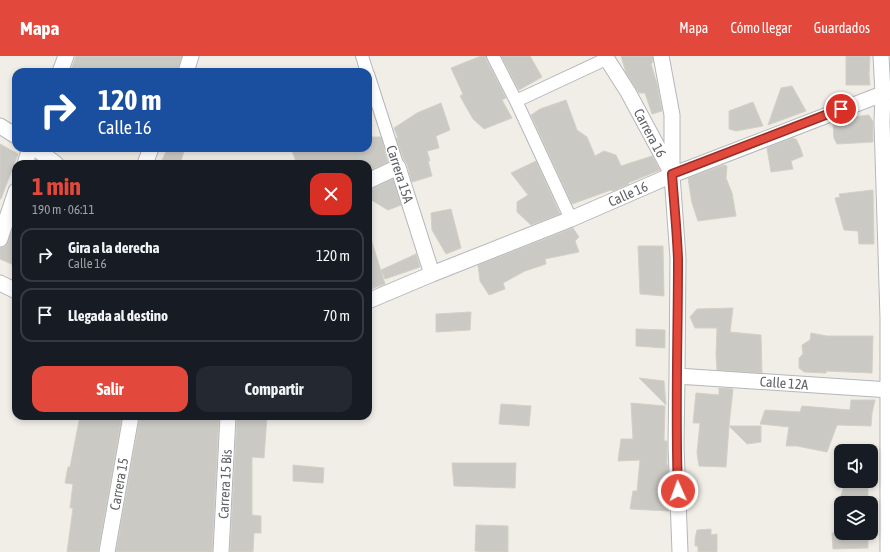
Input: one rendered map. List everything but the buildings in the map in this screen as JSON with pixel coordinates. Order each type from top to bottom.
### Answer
[{"type":"street","points":[[62,68],[66,56]]},
{"type":"street","points":[[187,68],[191,56]]},
{"type":"street","name":"Carrera 15A","points":[[362,56],[366,68]]},
{"type":"street","points":[[493,56],[516,101],[571,219]]},
{"type":"street","points":[[661,56],[672,115],[672,174]]},
{"type":"street","points":[[881,56],[886,92],[882,122],[888,318],[888,552]]},
{"type":"street","points":[[516,101],[605,57]]},
{"type":"street","name":"Carrera 16","points":[[605,57],[628,92],[672,174],[678,258],[676,445],[680,552]]},
{"type":"street","name":"Carrera 15A","points":[[372,86],[432,274]]},
{"type":"street","name":"Calle 16","points":[[372,299],[571,219],[672,174],[886,92]]},
{"type":"street","points":[[0,126],[12,134]]},
{"type":"street","points":[[41,152],[51,160]]},
{"type":"street","points":[[372,179],[398,167]]},
{"type":"street","points":[[0,239],[12,203]]},
{"type":"street","points":[[0,283],[12,289]]},
{"type":"street","name":"Calle 12A","points":[[677,376],[889,390]]},
{"type":"street","name":"Carrera 15","points":[[107,552],[131,420]]},
{"type":"street","name":"Carrera 15 Bis","points":[[221,552],[228,420]]},
{"type":"route","points":[[678,491],[676,445],[678,258],[672,174],[841,109]]}]
